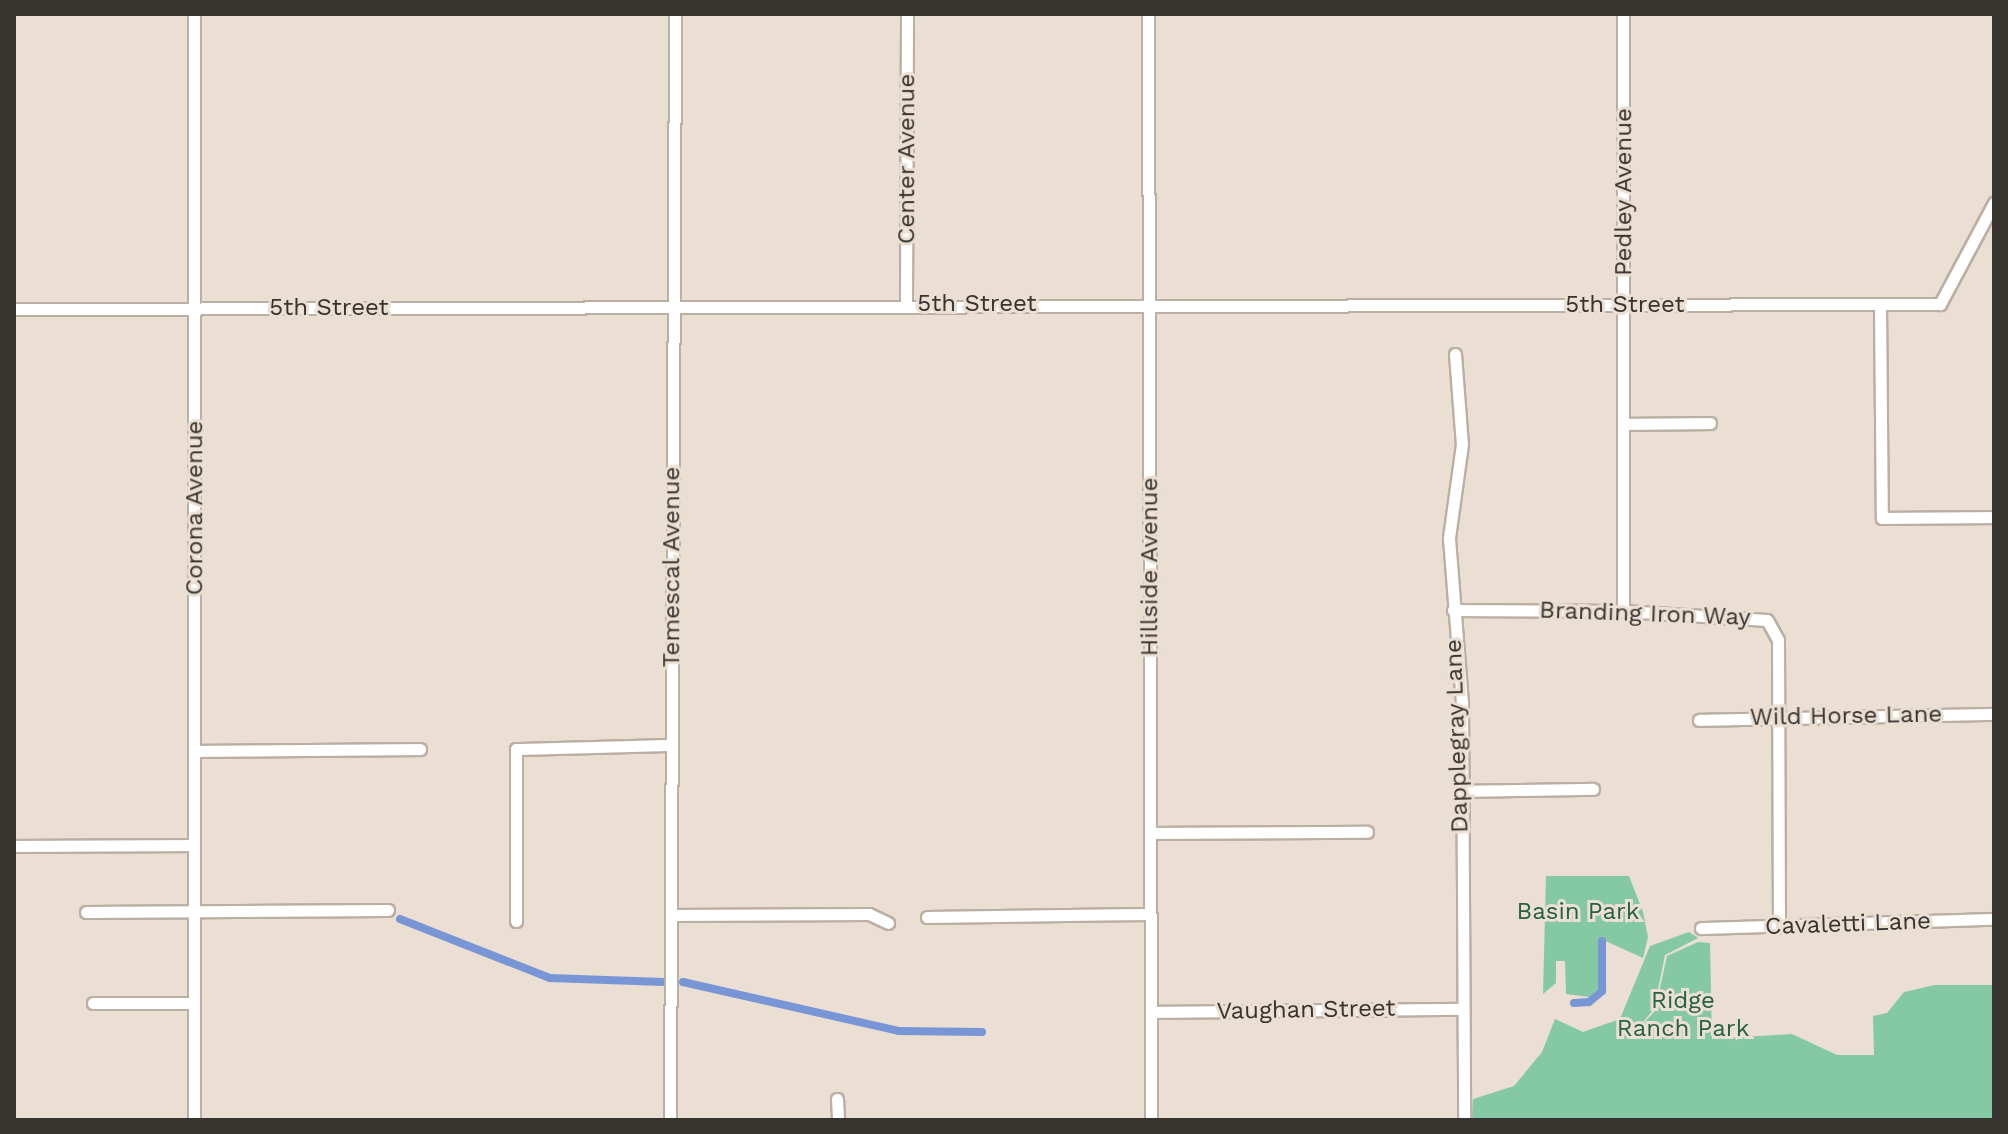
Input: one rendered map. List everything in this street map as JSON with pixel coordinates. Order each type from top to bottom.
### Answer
[{"type":"street","name":"Corona Avenue","points":[[194,14],[194,1120]]},
{"type":"street","name":"Temescal Avenue","points":[[670,1120],[671,307],[675,14]]},
{"type":"street","name":"Center Avenue","points":[[906,304],[907,14]]},
{"type":"street","name":"Hillside Avenue","points":[[1148,14],[1151,1120]]},
{"type":"street","name":"Pedley Avenue","points":[[1623,14],[1623,611]]},
{"type":"street","name":"5th Street","points":[[14,309],[906,304],[1940,304],[1994,203]]},
{"type":"street","points":[[1880,304],[1882,518],[1994,517]]},
{"type":"street","name":"Dapplegray Lane","points":[[1455,354],[1462,444],[1449,511],[1453,610],[1462,702],[1460,1009],[1464,1120]]},
{"type":"street","points":[[1624,424],[1710,423]]},
{"type":"street","name":"Branding Iron Way","points":[[1453,610],[1623,611],[1767,620],[1778,640],[1779,927]]},
{"type":"street","name":"Wild Horse Lane","points":[[1699,720],[1777,716],[1994,714]]},
{"type":"street","points":[[516,921],[516,749],[672,745]]},
{"type":"street","points":[[194,751],[420,749]]},
{"type":"street","points":[[1461,791],[1593,789]]},
{"type":"street","points":[[1151,833],[1367,832]]},
{"type":"street","points":[[14,846],[194,845]]},
{"type":"street","points":[[86,912],[388,910]]},
{"type":"street","points":[[672,915],[869,914],[888,923]]},
{"type":"street","points":[[927,917],[1150,914]]},
{"type":"street","name":"Cavaletti Lane","points":[[1701,928],[1994,919]]},
{"type":"street","points":[[93,1003],[194,1003]]},
{"type":"street","name":"Vaughan Street","points":[[1152,1012],[1460,1009]]},
{"type":"street","points":[[837,1099],[838,1120]]},
{"type":"green space","name":"Basin Park","points":[[1546,876],[1629,876],[1643,912],[1648,937],[1643,958],[1601,939],[1599,988],[1589,997],[1566,994],[1565,961],[1556,961],[1556,983],[1543,994]]},
{"type":"green space","name":"Ridge Ranch Park","points":[[1689,932],[1698,938],[1665,955],[1654,1009],[1632,1035],[1655,1011],[1667,956],[1698,942],[1710,943],[1712,1039],[1792,1034],[1837,1055],[1874,1055],[1873,1016],[1887,1013],[1904,992],[1935,985],[1994,985],[1994,1120],[1472,1120],[1473,1099],[1514,1086],[1542,1052],[1555,1019],[1583,1032],[1620,1019],[1650,946]]},
{"type":"waterway","points":[[400,919],[550,978],[663,982]]},
{"type":"waterway","points":[[1574,1003],[1589,1002],[1602,991],[1602,941]]},
{"type":"waterway","points":[[683,982],[899,1031],[982,1032]]}]
